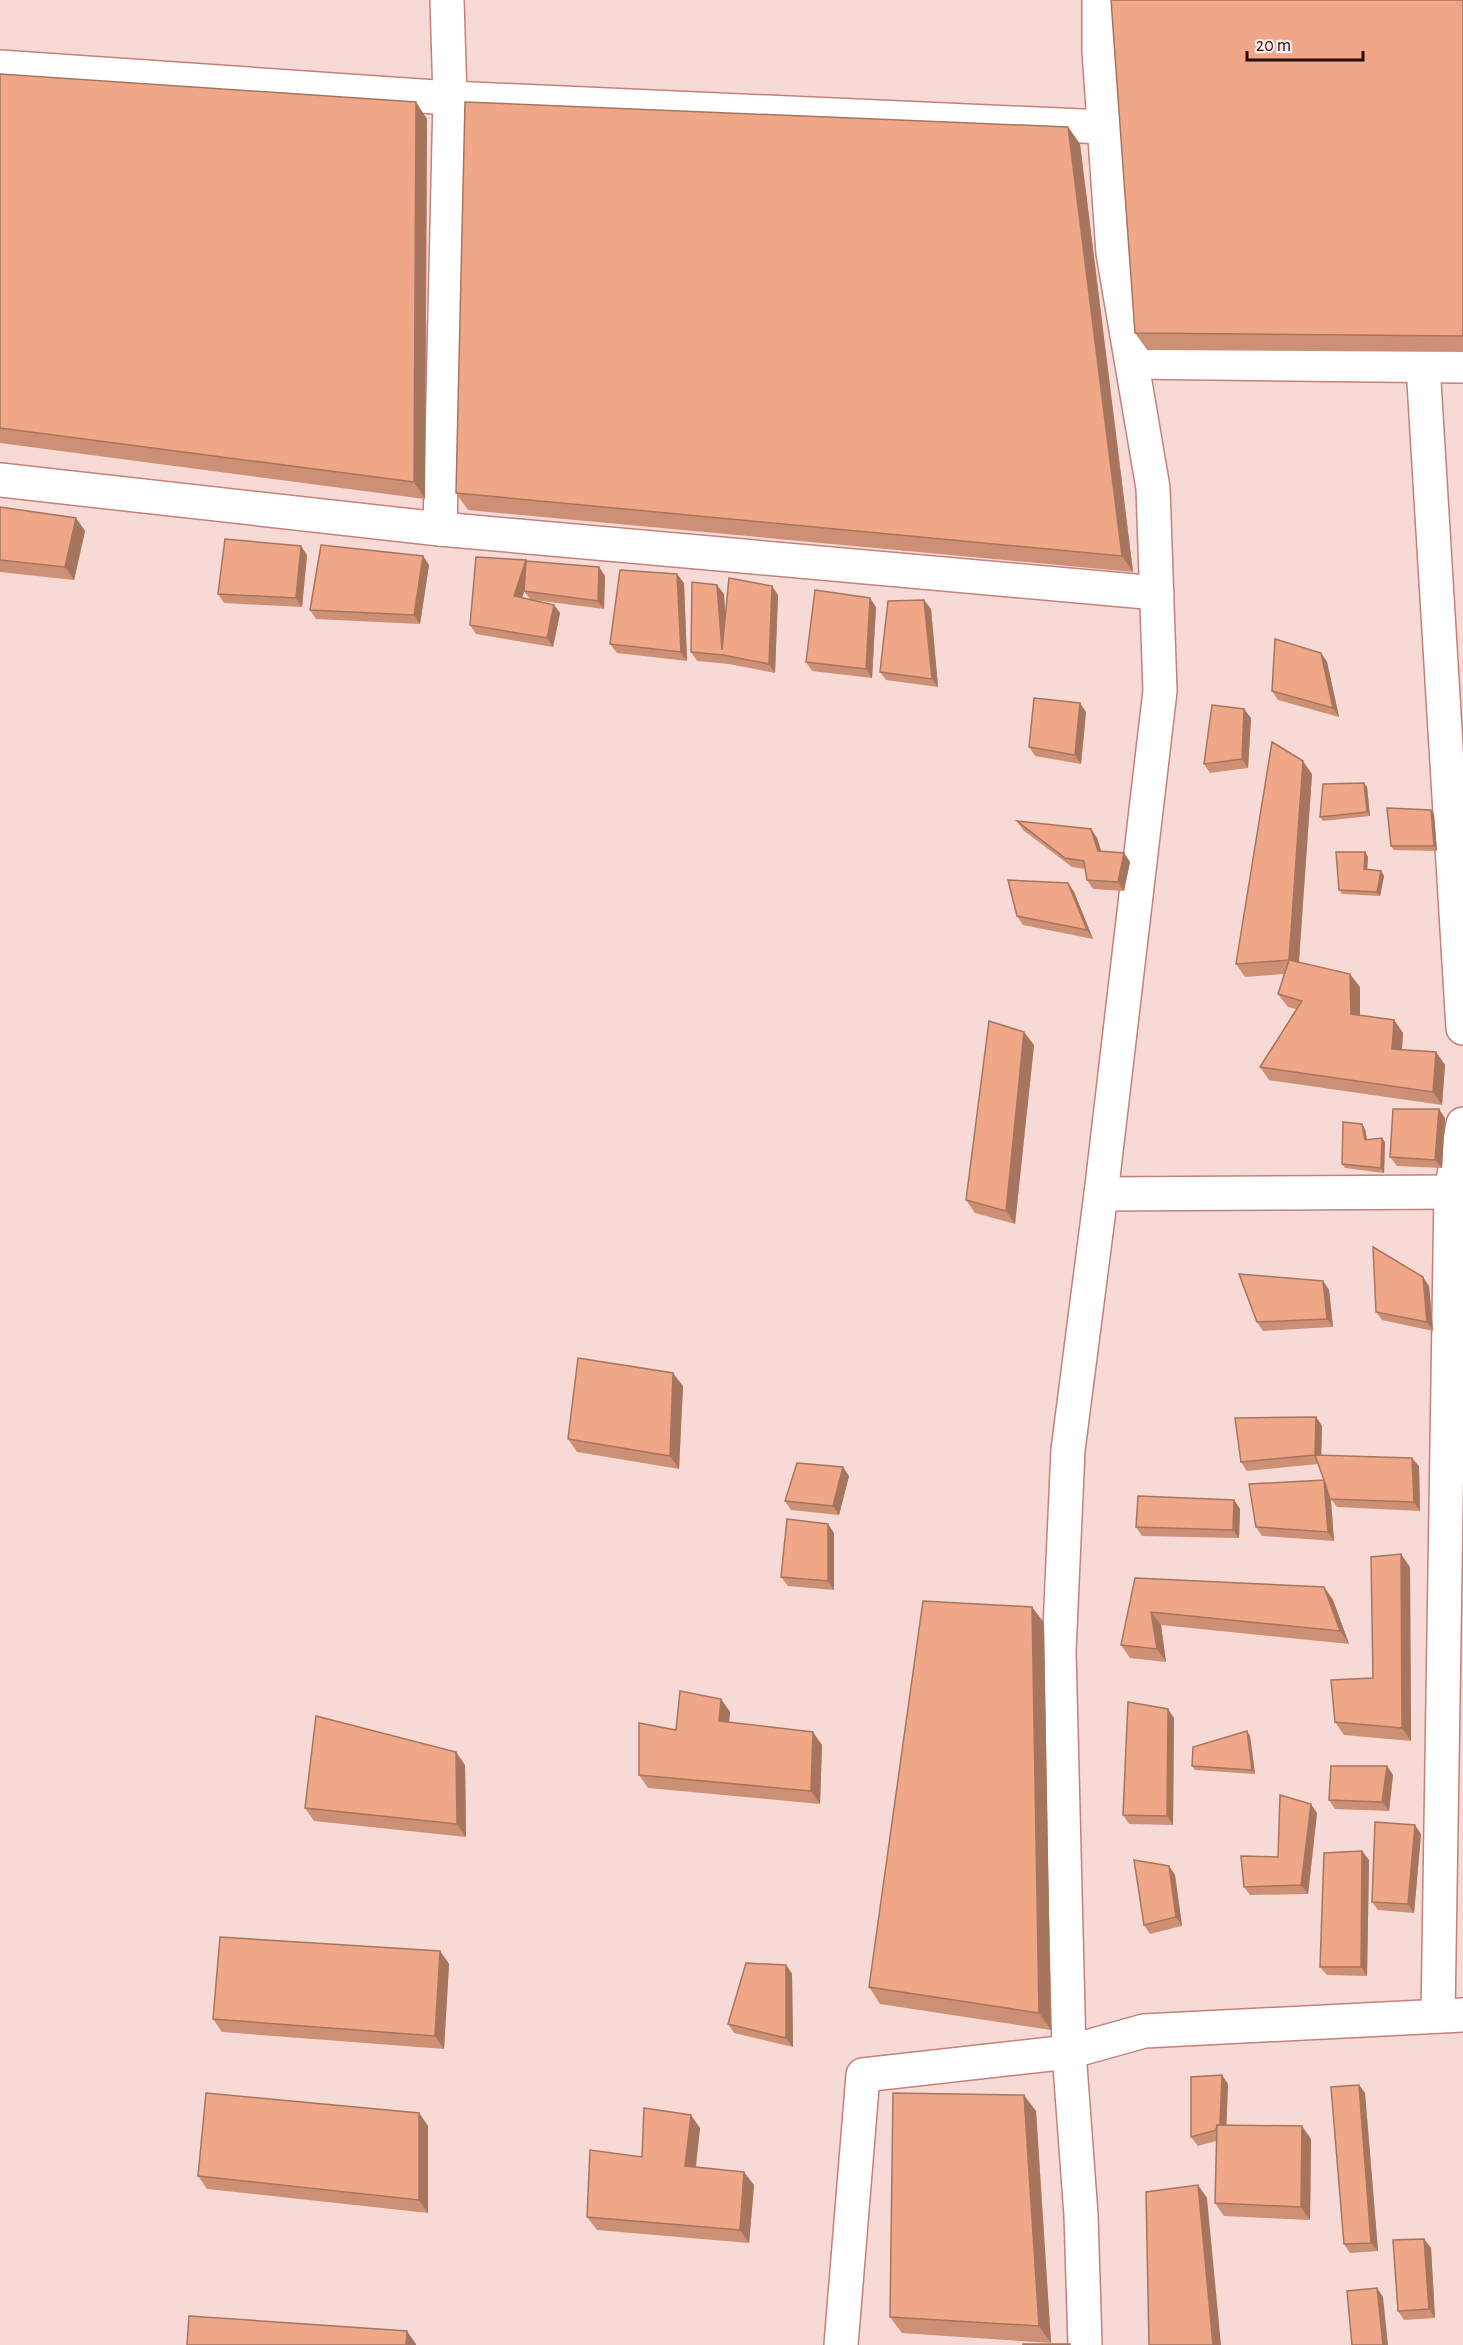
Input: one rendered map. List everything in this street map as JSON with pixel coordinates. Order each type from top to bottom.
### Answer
[{"type":"street","points":[[440,529],[450,98],[447,0]]},
{"type":"street","points":[[1085,2345],[1081,2215],[1070,2052],[1059,1651],[1068,1450],[1101,1194],[1160,690],[1154,488],[1113,253],[1099,51],[1099,0]]},
{"type":"street","points":[[0,67],[450,98],[1104,127]]},
{"type":"street","points":[[1132,362],[1463,366]]},
{"type":"street","points":[[1423,365],[1463,1028]]},
{"type":"street","points":[[0,480],[440,529],[1156,594]]},
{"type":"street","points":[[841,2345],[863,2075],[1070,2052],[1144,2031],[1451,2016],[1457,1192],[1463,1124]]},
{"type":"street","points":[[1101,1194],[1457,1192]]},
{"type":"building","points":[[1111,0],[1463,0],[1463,336],[1135,333]]},
{"type":"building","points":[[0,74],[416,102],[414,482],[0,428]]},
{"type":"building","points":[[465,102],[1068,127],[1122,556],[456,493]]},
{"type":"building","points":[[0,507],[76,518],[65,567],[0,560]]},
{"type":"building","points":[[225,539],[301,546],[296,598],[218,594]]},
{"type":"building","points":[[321,545],[423,556],[414,615],[310,610]]},
{"type":"building","points":[[476,557],[526,560],[514,596],[554,605],[547,638],[470,625]]},
{"type":"building","points":[[526,561],[599,567],[598,601],[524,591]]},
{"type":"building","points":[[620,570],[677,574],[681,652],[610,644]]},
{"type":"building","points":[[729,578],[772,586],[769,664],[723,655],[691,652],[692,582],[717,585],[722,650]]},
{"type":"building","points":[[815,590],[870,598],[866,669],[806,662]]},
{"type":"building","points":[[924,600],[932,679],[880,672],[888,601]]},
{"type":"building","points":[[1275,639],[1321,653],[1333,708],[1272,691]]},
{"type":"building","points":[[1034,698],[1080,703],[1075,755],[1029,747]]},
{"type":"building","points":[[1212,705],[1244,709],[1242,759],[1204,764]]},
{"type":"building","points":[[1272,742],[1303,761],[1289,960],[1236,964]]},
{"type":"building","points":[[1364,783],[1367,812],[1320,817],[1323,784]]},
{"type":"building","points":[[1387,808],[1431,810],[1434,846],[1391,846]]},
{"type":"building","points":[[1017,821],[1091,829],[1098,851],[1124,853],[1118,882],[1087,880],[1084,861],[1065,858]]},
{"type":"building","points":[[1336,852],[1365,852],[1364,869],[1381,871],[1377,892],[1339,890]]},
{"type":"building","points":[[1008,880],[1068,883],[1087,930],[1017,916]]},
{"type":"building","points":[[1289,960],[1350,974],[1351,1014],[1394,1020],[1392,1049],[1436,1052],[1433,1092],[1260,1067],[1302,1001],[1278,994]]},
{"type":"building","points":[[989,1021],[1024,1032],[1006,1211],[966,1200]]},
{"type":"building","points":[[1393,1109],[1439,1109],[1435,1160],[1390,1157]]},
{"type":"building","points":[[1343,1122],[1362,1124],[1365,1140],[1382,1138],[1381,1168],[1342,1164]]},
{"type":"building","points":[[1373,1247],[1423,1277],[1427,1322],[1376,1312]]},
{"type":"building","points":[[1239,1274],[1323,1281],[1327,1319],[1257,1322]]},
{"type":"building","points":[[578,1358],[673,1373],[670,1456],[568,1439]]},
{"type":"building","points":[[1316,1417],[1315,1455],[1241,1462],[1235,1418]]},
{"type":"building","points":[[1315,1455],[1412,1458],[1414,1502],[1330,1499]]},
{"type":"building","points":[[797,1463],[843,1467],[833,1506],[785,1501]]},
{"type":"building","points":[[1324,1480],[1328,1532],[1256,1527],[1249,1484]]},
{"type":"building","points":[[1138,1496],[1234,1500],[1233,1530],[1136,1527]]},
{"type":"building","points":[[787,1519],[828,1524],[828,1581],[781,1577]]},
{"type":"building","points":[[1401,1554],[1402,1728],[1335,1722],[1331,1680],[1373,1678],[1371,1557]]},
{"type":"building","points":[[1135,1578],[1324,1587],[1340,1631],[1151,1612],[1157,1649],[1121,1645]]},
{"type":"building","points":[[923,1601],[1032,1607],[1039,2013],[869,1987]]},
{"type":"building","points":[[680,1691],[721,1699],[719,1721],[813,1732],[811,1791],[639,1775],[639,1723],[676,1730]]},
{"type":"building","points":[[1128,1702],[1168,1709],[1167,1816],[1123,1815]]},
{"type":"building","points":[[316,1716],[456,1752],[457,1824],[305,1808]]},
{"type":"building","points":[[1247,1731],[1252,1770],[1192,1766],[1193,1747]]},
{"type":"building","points":[[1331,1766],[1387,1766],[1382,1802],[1329,1800]]},
{"type":"building","points":[[1280,1795],[1311,1804],[1301,1885],[1244,1887],[1241,1856],[1278,1857]]},
{"type":"building","points":[[1375,1822],[1415,1825],[1408,1904],[1372,1902]]},
{"type":"building","points":[[1362,1851],[1361,1967],[1320,1967],[1324,1853]]},
{"type":"building","points":[[1134,1860],[1169,1866],[1176,1917],[1144,1925]]},
{"type":"building","points":[[220,1937],[440,1951],[435,2036],[213,2019]]},
{"type":"building","points":[[746,1963],[786,1965],[786,2038],[728,2024]]},
{"type":"building","points":[[1222,2075],[1220,2125],[1217,2125],[1216,2130],[1191,2137],[1191,2077]]},
{"type":"building","points":[[1359,2085],[1371,2243],[1344,2244],[1331,2087]]},
{"type":"building","points":[[206,2093],[419,2113],[419,2200],[198,2176]]},
{"type":"building","points":[[893,2093],[1024,2095],[1039,2326],[890,2317]]},
{"type":"building","points":[[644,2108],[691,2115],[685,2166],[744,2172],[740,2230],[587,2217],[590,2150],[642,2157]]},
{"type":"building","points":[[1217,2125],[1302,2126],[1301,2207],[1215,2203]]},
{"type":"building","points":[[1198,2185],[1213,2345],[1149,2345],[1146,2192]]},
{"type":"building","points":[[1424,2239],[1429,2309],[1398,2311],[1393,2240]]},
{"type":"building","points":[[1377,2288],[1383,2345],[1352,2345],[1347,2291]]},
{"type":"building","points":[[189,2316],[407,2331],[406,2345],[187,2345]]},
{"type":"building","points":[[1070,2344],[1070,2345],[1023,2345]]}]
